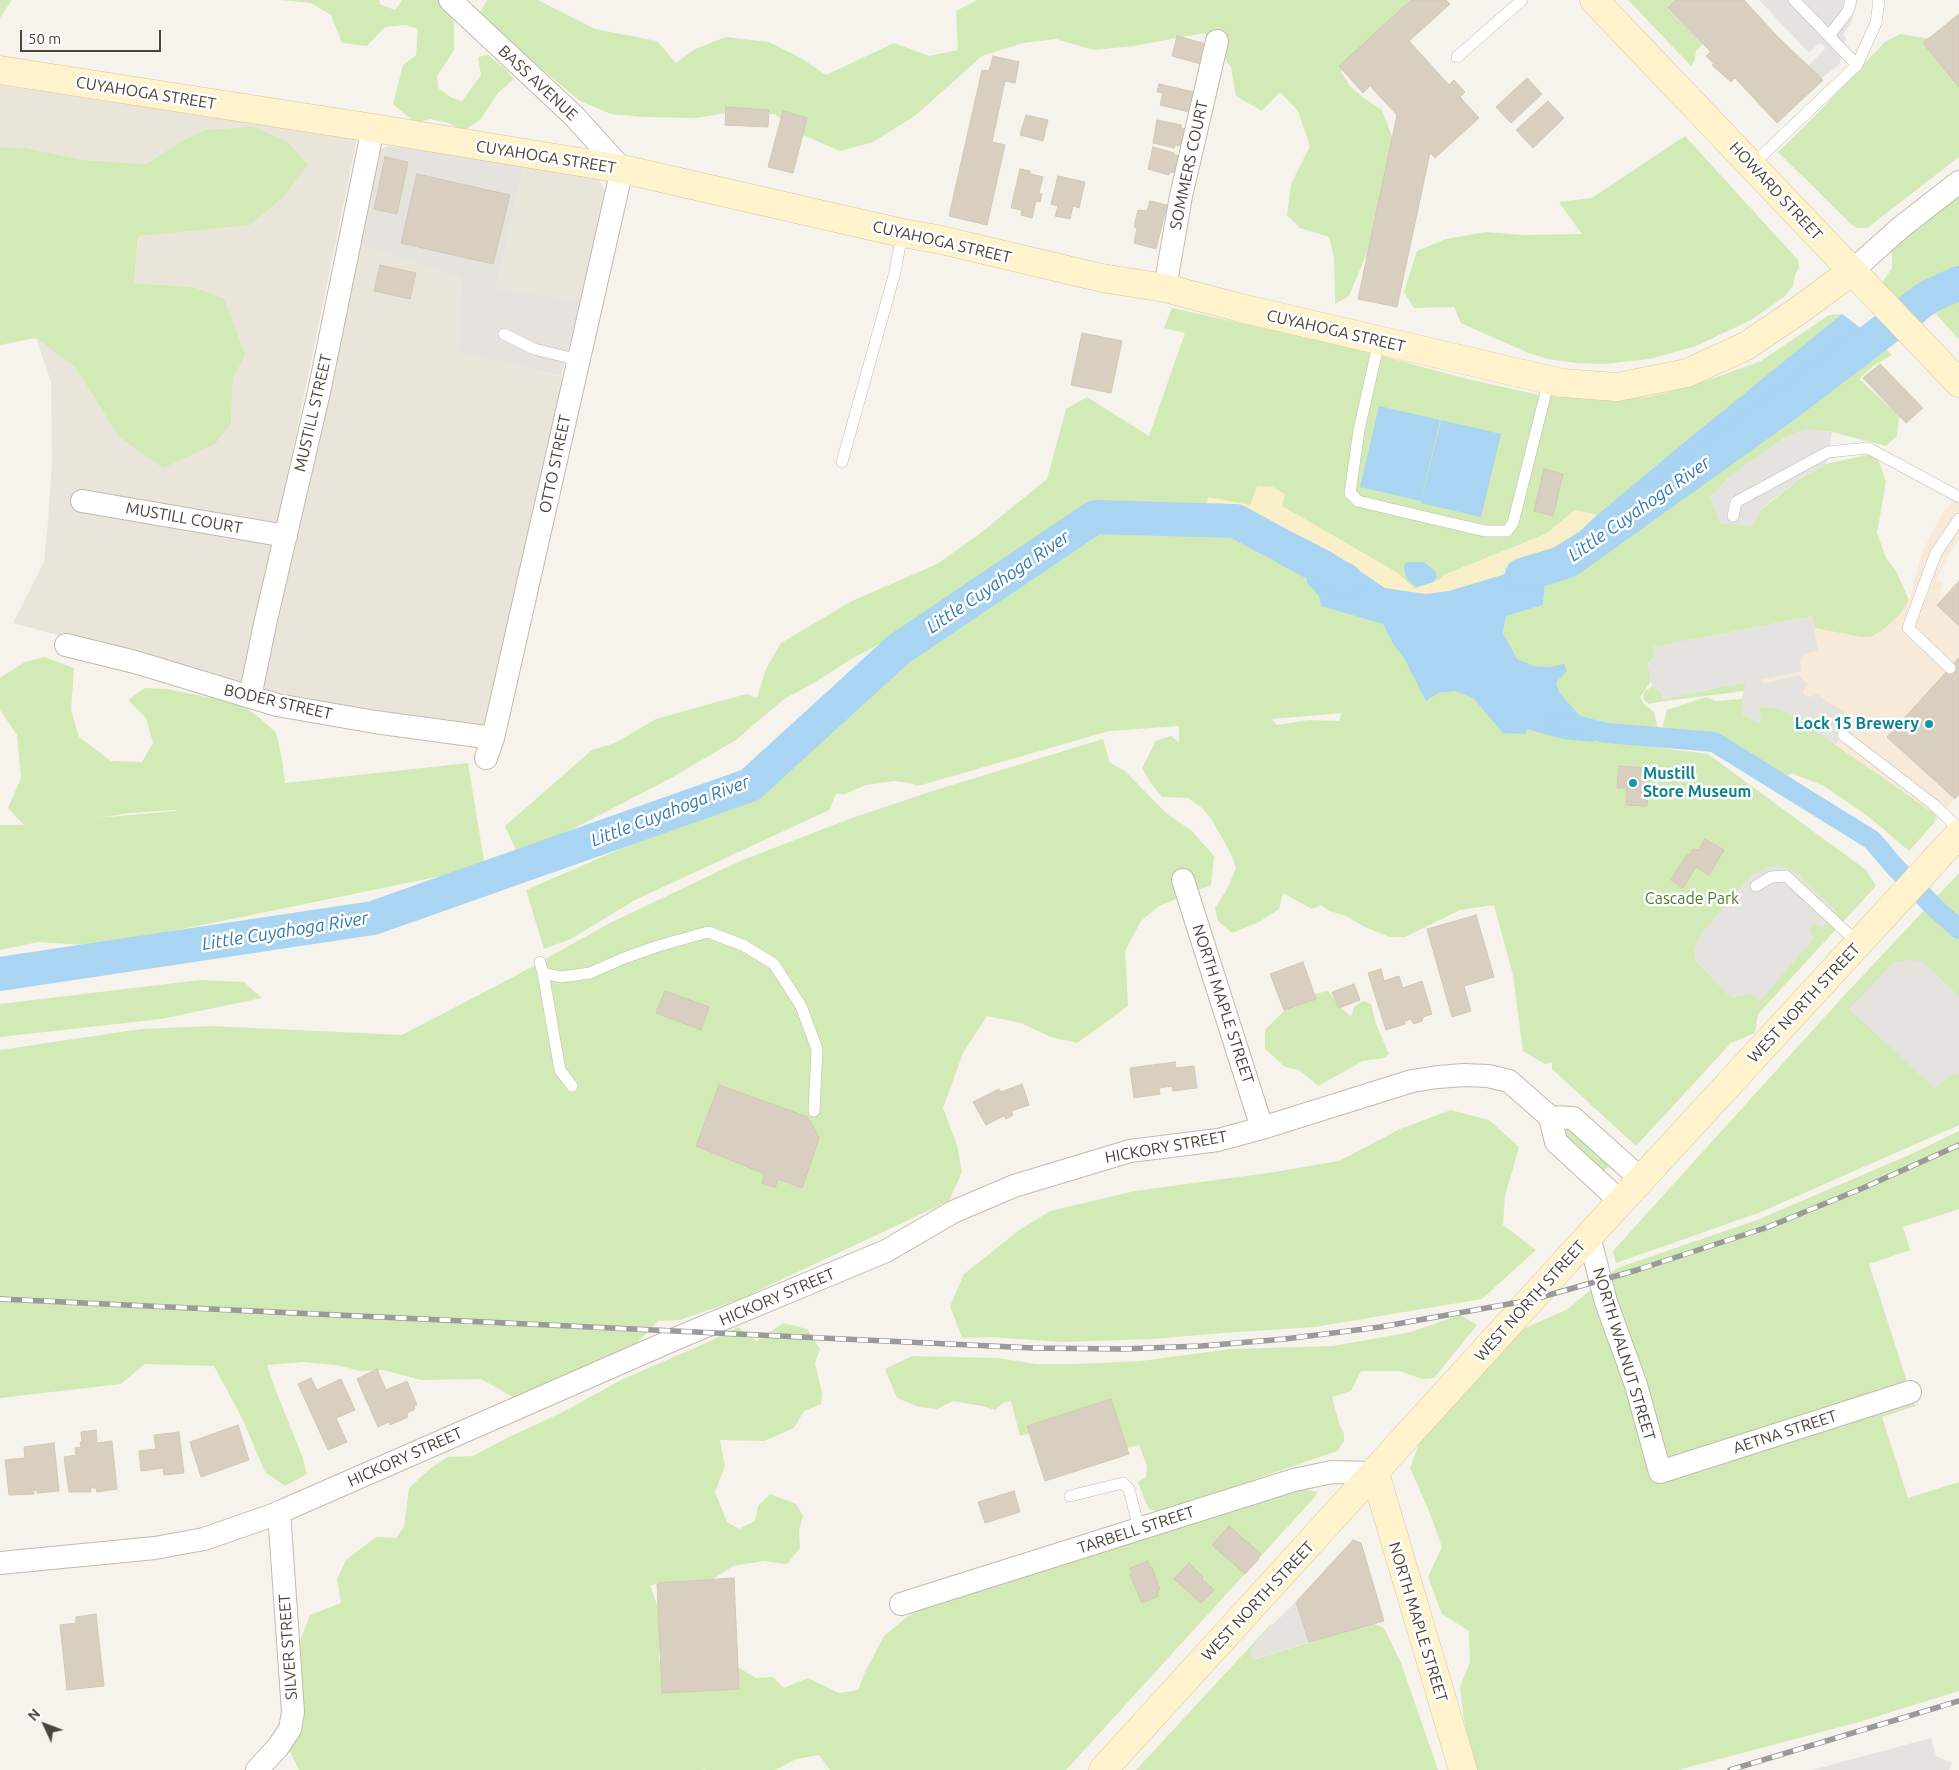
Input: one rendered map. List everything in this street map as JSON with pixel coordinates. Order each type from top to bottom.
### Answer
[{"type":"street","name":"BASS AVENUE","points":[[450,0],[574,116],[622,169]]},
{"type":"street","name":"HOWARD STREET","points":[[1594,0],[1959,383]]},
{"type":"street","name":"SOMMERS COURT","points":[[1165,288],[1181,196],[1217,41]]},
{"type":"street","name":"CUYAHOGA STREET","points":[[0,70],[622,169],[1102,278],[1165,288],[1562,384],[1617,387],[1688,373],[1746,346],[1852,272]]},
{"type":"street","name":"MUSTILL STREET","points":[[250,697],[319,392],[373,128]]},
{"type":"street","name":"OTTO STREET","points":[[490,748],[622,169]]},
{"type":"street","points":[[1852,272],[1900,228],[1959,182]]},
{"type":"street","name":"MUSTILL COURT","points":[[82,501],[286,536]]},
{"type":"street","name":"BODER STREET","points":[[66,645],[134,662],[276,705],[374,722],[490,748]]},
{"type":"street","name":"WEST NORTH STREET","points":[[1103,1770],[1589,1236],[1959,834]]},
{"type":"street","name":"NORTH MAPLE STREET","points":[[1183,880],[1262,1128]]},
{"type":"street","name":"HICKORY STREET","points":[[0,1562],[155,1548],[204,1539],[279,1512],[675,1339],[886,1251],[953,1212],[1014,1186],[1130,1151],[1218,1140],[1412,1082],[1438,1077],[1488,1076],[1509,1081],[1550,1117]]},
{"type":"street","points":[[1621,1202],[1556,1142],[1550,1117],[1573,1118],[1642,1180]]},
{"type":"street","name":"NORTH WALNUT STREET","points":[[1589,1236],[1606,1302],[1636,1385],[1660,1472]]},
{"type":"street","name":"AETNA STREET","points":[[1660,1472],[1910,1392]]},
{"type":"street","name":"TARBELL STREET","points":[[900,1604],[1294,1480],[1332,1472],[1375,1473]]},
{"type":"street","name":"NORTH MAPLE STREET","points":[[1375,1473],[1463,1770]]},
{"type":"street","name":"SILVER STREET","points":[[257,1770],[278,1747],[290,1729],[293,1712],[279,1512]]},
{"type":"lane","points":[[1457,57],[1522,0]]},
{"type":"lane","points":[[1794,0],[1857,65]]},
{"type":"lane","points":[[1829,36],[1848,11],[1851,0]]},
{"type":"lane","points":[[1752,166],[1857,65],[1876,23],[1879,0]]},
{"type":"lane","points":[[842,462],[895,272],[902,233]]},
{"type":"lane","points":[[504,334],[534,349],[579,360]]},
{"type":"lane","points":[[1379,340],[1359,430],[1350,493],[1358,501],[1391,509],[1485,531],[1507,530],[1513,523],[1549,380]]},
{"type":"lane","points":[[1733,516],[1736,502],[1828,452],[1868,448],[1959,497]]},
{"type":"lane","points":[[1950,668],[1908,628],[1936,553],[1959,518]]},
{"type":"lane","points":[[1843,735],[1933,804],[1959,829]]},
{"type":"lane","points":[[1756,886],[1771,877],[1786,876],[1859,944]]},
{"type":"lane","points":[[543,973],[561,977],[590,973],[632,955],[708,932],[743,945],[774,964],[801,1006],[817,1049],[814,1110]]},
{"type":"lane","points":[[540,962],[560,1070],[572,1086]]},
{"type":"lane","points":[[1070,1496],[1123,1483],[1129,1489],[1139,1529]]},
{"type":"shaded area","points":[[1759,0],[1858,0],[1851,23],[1843,34],[1846,38],[1839,65],[1820,79],[1808,66],[1825,49],[1823,45],[1819,43],[1809,53]]},
{"type":"shaded area","points":[[0,85],[357,139],[244,686],[13,623],[44,562],[48,522],[52,460],[51,382],[36,338],[75,367],[119,437],[231,423],[233,378],[244,355],[224,298],[194,287],[134,283],[138,236],[176,231],[180,142],[146,164],[83,160],[27,148],[0,147]]},
{"type":"shaded area","points":[[388,146],[524,163],[497,288],[581,301],[561,376],[459,353],[461,278],[354,242],[376,151]]},
{"type":"shaded area","points":[[524,163],[582,173],[600,181],[606,193],[581,301],[497,288]]},
{"type":"shaded area","points":[[354,242],[461,278],[460,353],[567,378],[491,733],[254,693]]},
{"type":"shaded area","points":[[1805,429],[1832,432],[1826,464],[1798,480],[1768,503],[1762,509],[1753,526],[1720,524],[1710,497],[1727,479],[1782,439]]},
{"type":"shaded area","points":[[1959,494],[1959,539],[1937,579],[1943,583],[1937,605],[1959,626],[1959,794],[1934,823],[1935,815],[1788,712],[1742,699],[1746,683],[1652,687],[1653,647],[1812,616],[1885,628],[1899,615],[1909,600],[1922,553],[1942,514]]},
{"type":"shaded area","points":[[1812,616],[1818,651],[1810,652],[1802,657],[1800,662],[1802,671],[1760,680],[1764,684],[1799,675],[1807,684],[1803,693],[1806,696],[1812,697],[1817,693],[1827,702],[1845,712],[1854,720],[1835,745],[1788,712],[1779,709],[1763,706],[1758,710],[1761,717],[1760,724],[1743,715],[1742,699],[1746,682],[1662,700],[1661,691],[1652,687],[1648,664],[1654,657],[1653,647]]},
{"type":"shaded area","points":[[1785,866],[1798,874],[1837,912],[1823,927],[1814,924],[1810,928],[1814,938],[1760,1001],[1752,994],[1732,998],[1695,961],[1694,952],[1697,942],[1703,931],[1753,874],[1765,868]]},
{"type":"shaded area","points":[[1906,960],[1922,961],[1959,996],[1959,1074],[1951,1076],[1934,1088],[1849,1009],[1894,962]]},
{"type":"shaded area","points":[[1296,1602],[1309,1642],[1252,1660],[1251,1649]]},
{"type":"shaded area","points":[[1931,1738],[1936,1756],[1952,1763],[1949,1770],[1812,1770]]},
{"type":"green space","points":[[0,0],[12,0],[0,18]]},
{"type":"green space","points":[[281,0],[379,0],[380,4],[395,10],[402,0],[438,0],[445,5],[454,23],[454,50],[437,76],[438,88],[452,98],[462,101],[481,75],[478,57],[488,55],[514,79],[498,93],[480,120],[463,131],[449,123],[430,119],[415,123],[393,104],[403,65],[416,55],[418,29],[406,25],[385,27],[367,46],[342,43],[331,15],[311,3]]},
{"type":"green space","points":[[487,0],[538,0],[595,29],[657,41],[676,63],[695,49],[726,37],[769,42],[801,58],[826,75],[894,43],[929,56],[958,50],[956,11],[977,0],[1410,0],[1341,72],[1350,86],[1382,110],[1393,139],[1369,248],[1349,296],[1335,304],[1334,258],[1329,237],[1300,228],[1287,215],[1291,184],[1310,146],[1298,111],[1280,92],[1262,111],[1236,96],[1231,67],[1204,33],[1133,46],[1094,50],[1056,39],[1023,43],[982,56],[916,115],[873,142],[840,151],[796,132],[775,114],[727,113],[696,118],[644,117],[611,114],[580,101],[497,32],[479,14]]},
{"type":"green space","points":[[1628,0],[1676,0],[1668,9],[1703,44],[1696,51],[1695,59],[1691,66]]},
{"type":"green space","points":[[1900,34],[1931,39],[1959,87],[1959,157],[1867,228],[1857,228],[1778,152],[1885,42]]},
{"type":"green space","points":[[254,127],[288,142],[308,165],[284,196],[250,225],[138,236],[134,283],[194,287],[224,298],[245,355],[233,378],[231,423],[215,444],[163,468],[119,437],[75,367],[36,338],[0,345],[0,147],[27,148],[83,160],[146,164],[180,142],[206,130]]},
{"type":"green space","points":[[1685,136],[1798,260],[1799,267],[1793,286],[1784,297],[1751,320],[1696,346],[1650,359],[1603,364],[1576,363],[1548,359],[1529,353],[1461,323],[1454,307],[1414,308],[1404,292],[1417,251],[1446,239],[1485,232],[1523,235],[1582,234],[1559,202],[1592,198]]},
{"type":"green space","points":[[1959,189],[1959,339],[1934,312],[1912,335],[1874,295],[1892,268],[1892,250]]},
{"type":"green space","name":"Cascade Park","points":[[1172,308],[1345,346],[1467,379],[1539,395],[1607,400],[1648,397],[1692,386],[1761,361],[1829,315],[1842,314],[1597,515],[1575,510],[1546,534],[1444,575],[1439,580],[1415,589],[1396,572],[1292,512],[1301,530],[1307,583],[1319,596],[1344,612],[1383,624],[1393,644],[1438,693],[1455,691],[1474,699],[1495,723],[1593,741],[1582,718],[1559,692],[1549,667],[1534,666],[1517,660],[1503,633],[1506,616],[1543,605],[1545,583],[1568,561],[1735,442],[1874,338],[1892,355],[1873,366],[1859,379],[1899,415],[1897,436],[1886,446],[1832,432],[1805,429],[1782,439],[1727,479],[1762,509],[1798,480],[1826,464],[1876,453],[1886,482],[1877,533],[1886,558],[1896,571],[1909,600],[1899,615],[1873,636],[1862,637],[1815,628],[1812,616],[1654,647],[1654,657],[1648,664],[1651,681],[1640,697],[1645,705],[1654,712],[1658,729],[1653,747],[1708,754],[1866,870],[1876,886],[1758,1014],[1755,1033],[1731,1043],[1636,1146],[1552,1069],[1552,1062],[1545,1064],[1523,1051],[1513,975],[1494,905],[1460,910],[1405,937],[1390,937],[1365,927],[1346,916],[1330,911],[1321,905],[1312,909],[1283,893],[1279,909],[1259,922],[1232,933],[1218,921],[1215,908],[1227,889],[1236,868],[1231,854],[1212,820],[1202,808],[1188,798],[1162,797],[1142,768],[1156,741],[1171,736],[1179,742],[1179,726],[1109,731],[918,786],[894,781],[866,785],[845,794],[836,794],[829,810],[635,900],[571,939],[544,949],[526,890],[667,829],[728,800],[746,788],[736,790],[750,784],[899,649],[950,614],[982,623],[943,610],[853,658],[784,699],[736,740],[671,778],[519,857],[505,826],[592,750],[615,743],[656,719],[746,694],[757,698],[766,669],[781,643],[852,601],[937,564],[978,535],[1047,479],[1066,409],[1087,397],[1149,436],[1185,333],[1164,328]],"holes":[[[1342,713],[1339,721],[1309,720],[1277,725],[1271,719]]]},
{"type":"green space","points":[[44,657],[74,668],[71,710],[79,737],[111,761],[142,762],[153,743],[146,718],[128,700],[145,688],[167,689],[227,701],[246,708],[276,733],[285,783],[468,763],[485,867],[100,946],[38,942],[0,950],[0,825],[24,825],[8,808],[21,778],[17,735],[0,710],[0,678],[25,662]],"holes":[[[176,811],[97,818],[130,813]]]},
{"type":"green space","points":[[1746,682],[1744,691],[1649,704],[1644,700],[1643,694],[1652,687],[1657,688],[1661,691],[1663,699]]},
{"type":"green space","points":[[1706,697],[1715,701],[1742,699],[1743,715],[1761,717],[1758,710],[1763,706],[1788,712],[1936,815],[1934,823],[1909,851],[1869,817],[1824,786],[1791,773],[1790,775],[1767,780],[1743,770],[1732,756],[1698,745],[1675,743],[1662,729],[1667,710]]},
{"type":"green space","points":[[1103,739],[1110,763],[1125,771],[1167,814],[1191,830],[1214,856],[1211,885],[1159,906],[1141,921],[1125,951],[1128,1006],[1077,1043],[1051,1037],[1021,1023],[987,1016],[963,1053],[943,1108],[957,1145],[962,1172],[949,1201],[740,1299],[680,1320],[658,1321],[633,1347],[517,1399],[481,1379],[421,1380],[383,1370],[361,1371],[336,1365],[303,1362],[267,1365],[302,1456],[307,1474],[285,1486],[265,1472],[242,1418],[214,1366],[145,1364],[121,1384],[0,1398],[0,1050],[141,1029],[211,1026],[402,1035],[515,976],[608,924],[740,861],[852,818],[929,792]]},
{"type":"green space","points":[[1959,873],[1959,1125],[1761,1212],[1616,1263],[1613,1251],[1840,1000]]},
{"type":"green space","points":[[200,980],[244,982],[262,998],[161,1019],[0,1037],[0,1004]]},
{"type":"green space","points":[[1328,991],[1351,1017],[1354,1007],[1363,1001],[1371,1004],[1376,1024],[1389,1054],[1384,1058],[1363,1061],[1318,1086],[1299,1070],[1285,1067],[1265,1049],[1265,1030],[1285,1010],[1305,996]]},
{"type":"green space","points":[[1451,1110],[1489,1120],[1519,1147],[1505,1196],[1503,1225],[1536,1250],[1482,1299],[1315,1327],[1153,1339],[1061,1342],[991,1337],[962,1338],[950,1306],[964,1274],[1018,1231],[1050,1211],[1135,1191],[1275,1172],[1339,1161],[1400,1129]]},
{"type":"green space","points":[[1568,1125],[1609,1166],[1607,1168],[1603,1171],[1563,1137],[1563,1129]]},
{"type":"green space","points":[[1959,1131],[1959,1209],[1903,1227],[1910,1250],[1869,1264],[1915,1406],[1882,1417],[1908,1498],[1959,1482],[1959,1691],[1859,1722],[1678,1770],[1476,1770],[1464,1720],[1460,1687],[1470,1662],[1469,1631],[1442,1614],[1428,1577],[1442,1547],[1410,1468],[1422,1436],[1514,1333],[1568,1309],[1617,1268],[1757,1220],[1909,1155]]},
{"type":"green space","points":[[1460,1315],[1477,1325],[1434,1378],[1422,1379],[1400,1371],[1361,1371],[1351,1391],[1332,1397],[1344,1434],[1344,1441],[1337,1451],[1180,1505],[1163,1513],[1149,1509],[1138,1482],[1146,1477],[1147,1466],[1139,1445],[1127,1448],[1030,1433],[1020,1436],[1011,1401],[1003,1403],[995,1410],[953,1401],[937,1409],[919,1407],[897,1398],[885,1369],[912,1356],[998,1358],[1036,1364],[1076,1364],[1141,1361],[1231,1349],[1333,1346],[1411,1332]]},
{"type":"green space","points":[[783,1323],[807,1329],[820,1349],[815,1363],[822,1393],[821,1404],[804,1411],[794,1428],[764,1441],[720,1440],[725,1466],[715,1492],[727,1522],[739,1529],[755,1521],[758,1506],[770,1494],[796,1504],[803,1516],[799,1530],[800,1548],[787,1564],[764,1561],[733,1566],[713,1579],[657,1583],[650,1586],[662,1618],[659,1659],[668,1679],[734,1665],[756,1678],[773,1677],[784,1688],[808,1678],[839,1693],[858,1690],[865,1672],[884,1636],[908,1616],[933,1603],[1271,1496],[1304,1489],[1318,1492],[1066,1770],[830,1770],[819,1755],[796,1759],[775,1770],[299,1770],[288,1748],[299,1644],[310,1615],[341,1603],[337,1579],[346,1560],[376,1537],[396,1538],[404,1527],[409,1488],[431,1468],[448,1457],[473,1456],[561,1413],[621,1380],[738,1327],[757,1341]]},
{"type":"green space","points":[[1271,1624],[1251,1649],[1253,1660],[1320,1639],[1340,1625],[1374,1624],[1384,1628],[1401,1663],[1438,1770],[1136,1770]]},
{"type":"sand","points":[[1257,486],[1273,487],[1285,494],[1282,506],[1396,572],[1415,589],[1439,580],[1444,575],[1546,534],[1575,510],[1597,515],[1579,532],[1540,556],[1502,575],[1449,592],[1426,594],[1385,588],[1333,553],[1291,532],[1273,532],[1254,527],[1241,528],[1205,508],[1208,497],[1250,505]]},
{"type":"water","points":[[1842,314],[1874,338],[1735,442],[1568,561],[1545,583],[1543,605],[1506,616],[1503,633],[1517,659],[1534,666],[1549,667],[1564,664],[1567,671],[1556,682],[1559,692],[1582,718],[1594,742],[1563,739],[1527,729],[1525,734],[1503,733],[1474,699],[1455,691],[1438,693],[1426,701],[1404,658],[1393,644],[1383,624],[1321,606],[1319,596],[1307,583],[1302,537],[1333,553],[1385,588],[1426,594],[1449,591],[1502,575],[1540,556],[1579,532],[1686,441]]},
{"type":"water","points":[[1379,406],[1440,420],[1421,501],[1360,487]]},
{"type":"water","points":[[1441,420],[1501,434],[1481,517],[1421,503]]},
{"type":"water","points":[[1406,562],[1424,562],[1436,572],[1437,577],[1433,582],[1416,587],[1406,577],[1404,567]]},
{"type":"building","points":[[1411,0],[1446,0],[1450,4],[1409,41],[1449,85],[1454,80],[1465,92],[1460,97],[1479,118],[1435,158],[1430,153],[1397,307],[1358,299],[1397,115],[1370,86],[1363,93],[1339,66]]},
{"type":"building","points":[[1676,0],[1744,0],[1777,36],[1823,80],[1777,123],[1735,78],[1731,82],[1712,65],[1714,64],[1706,56],[1711,52],[1668,8]]},
{"type":"building","points":[[1959,14],[1959,87],[1923,43]]},
{"type":"building","points":[[1177,36],[1206,44],[1201,64],[1172,56]]},
{"type":"building","points":[[993,56],[1019,62],[1015,83],[1005,81],[992,142],[1005,145],[987,225],[949,216],[982,70],[989,71]]},
{"type":"building","points":[[1527,78],[1542,94],[1511,123],[1496,107]]},
{"type":"building","points":[[1159,84],[1194,92],[1189,112],[1160,105],[1163,93],[1157,92]]},
{"type":"building","points":[[1548,101],[1564,118],[1533,148],[1516,130]]},
{"type":"building","points":[[726,107],[769,110],[768,127],[725,125]]},
{"type":"building","points":[[783,111],[807,118],[793,173],[768,167]]},
{"type":"building","points":[[1026,115],[1048,120],[1043,141],[1020,135]]},
{"type":"building","points":[[1157,120],[1181,125],[1181,128],[1186,129],[1182,146],[1176,145],[1174,148],[1153,143]]},
{"type":"building","points":[[1153,147],[1180,156],[1176,173],[1170,172],[1169,175],[1148,169]]},
{"type":"building","points":[[385,157],[408,162],[397,214],[374,209]]},
{"type":"building","points":[[1020,169],[1043,177],[1039,193],[1042,194],[1040,202],[1036,201],[1032,218],[1021,215],[1022,210],[1011,208]]},
{"type":"building","points":[[417,174],[510,195],[493,264],[401,243]]},
{"type":"building","points":[[1058,176],[1085,182],[1079,208],[1073,206],[1070,219],[1055,216],[1058,206],[1051,204]]},
{"type":"building","points":[[1150,201],[1167,205],[1156,249],[1134,243],[1137,228],[1134,227],[1138,210],[1147,211]]},
{"type":"building","points":[[380,265],[416,273],[410,299],[374,291]]},
{"type":"building","points":[[1082,333],[1122,341],[1111,393],[1071,385]]},
{"type":"building","points":[[1880,364],[1923,408],[1906,423],[1863,378]]},
{"type":"building","points":[[1544,469],[1563,474],[1553,516],[1534,511]]},
{"type":"building","points":[[1959,581],[1959,626],[1937,605]]},
{"type":"building","name":"Lock 15 Brewery","points":[[1959,658],[1959,794],[1955,799],[1887,737]]},
{"type":"building","name":"Mustill Store Museum","points":[[1619,766],[1649,768],[1647,806],[1626,805],[1627,788],[1617,788]]},
{"type":"building","points":[[1705,839],[1724,850],[1709,875],[1696,867],[1683,888],[1671,880],[1687,854],[1690,855],[1693,849],[1699,850]]},
{"type":"building","points":[[1476,915],[1494,977],[1464,986],[1471,1011],[1452,1017],[1427,929]]},
{"type":"building","points":[[1303,962],[1316,999],[1284,1010],[1270,974]]},
{"type":"building","points":[[1381,969],[1384,981],[1399,976],[1403,988],[1422,981],[1432,1014],[1423,1017],[1422,1021],[1414,1024],[1410,1019],[1404,1022],[1405,1024],[1386,1030],[1368,973]]},
{"type":"building","points":[[1354,984],[1360,1000],[1339,1008],[1332,992]]},
{"type":"building","points":[[665,991],[709,1007],[701,1030],[656,1013]]},
{"type":"building","points":[[1175,1062],[1176,1068],[1194,1066],[1197,1088],[1173,1091],[1172,1086],[1159,1088],[1160,1094],[1134,1098],[1130,1068]]},
{"type":"building","points":[[1022,1084],[1029,1105],[1011,1111],[1013,1115],[1006,1119],[1004,1116],[986,1125],[973,1102],[999,1089],[1001,1092]]},
{"type":"building","points":[[719,1085],[808,1117],[819,1138],[802,1188],[778,1179],[775,1188],[762,1183],[765,1174],[696,1146]]},
{"type":"building","points":[[377,1369],[386,1390],[407,1381],[417,1405],[414,1406],[415,1409],[407,1413],[408,1417],[390,1425],[389,1422],[378,1427],[357,1379]]},
{"type":"building","points":[[311,1378],[317,1390],[341,1379],[355,1410],[336,1418],[347,1442],[328,1450],[298,1384]]},
{"type":"building","points":[[1111,1399],[1129,1454],[1045,1481],[1027,1426]]},
{"type":"building","points":[[238,1425],[249,1460],[201,1477],[190,1442]]},
{"type":"building","points":[[96,1430],[97,1443],[112,1441],[117,1489],[97,1492],[96,1488],[90,1488],[91,1492],[69,1492],[64,1457],[76,1455],[75,1448],[81,1447],[81,1432]]},
{"type":"building","points":[[179,1432],[184,1473],[164,1475],[163,1468],[141,1471],[139,1451],[156,1449],[154,1435]]},
{"type":"building","points":[[54,1443],[59,1491],[37,1493],[37,1490],[33,1491],[34,1494],[9,1495],[5,1460],[25,1458],[24,1447]]},
{"type":"building","points":[[1014,1491],[1020,1512],[985,1523],[978,1502]]},
{"type":"building","points":[[1229,1526],[1261,1554],[1259,1559],[1245,1574],[1212,1545]]},
{"type":"building","points":[[1353,1540],[1361,1543],[1384,1621],[1309,1642],[1296,1602]]},
{"type":"building","points":[[1148,1561],[1160,1590],[1157,1592],[1158,1596],[1142,1603],[1130,1575],[1132,1574],[1130,1568]]},
{"type":"building","points":[[1189,1563],[1214,1590],[1201,1603],[1174,1579]]},
{"type":"building","points":[[734,1578],[739,1689],[662,1693],[657,1583]]},
{"type":"building","points":[[96,1614],[104,1686],[67,1690],[60,1625],[76,1623],[76,1617]]},
{"type":"waterway","name":"Little Cuyahoga River","points":[[1522,575],[1568,561],[1783,407],[1928,297],[1959,283]]},
{"type":"waterway","name":"Little Cuyahoga River","points":[[0,974],[373,918],[750,785],[899,649],[1095,517],[1236,521],[1345,580]]},
{"type":"waterway","points":[[1561,722],[1607,733],[1714,742],[1872,840],[1936,909],[1959,929]]},
{"type":"railway","points":[[0,1299],[1033,1348],[1122,1349],[1201,1346],[1285,1339],[1380,1327],[1531,1300],[1637,1270],[1768,1227],[1863,1188],[1959,1145]]},
{"type":"railway","points":[[1730,1770],[1959,1701]]},
{"type":"place","name":"Lock 15 Brewery","points":[[1929,724]]},
{"type":"place","name":"Mustill Store Museum","points":[[1633,783]]}]
